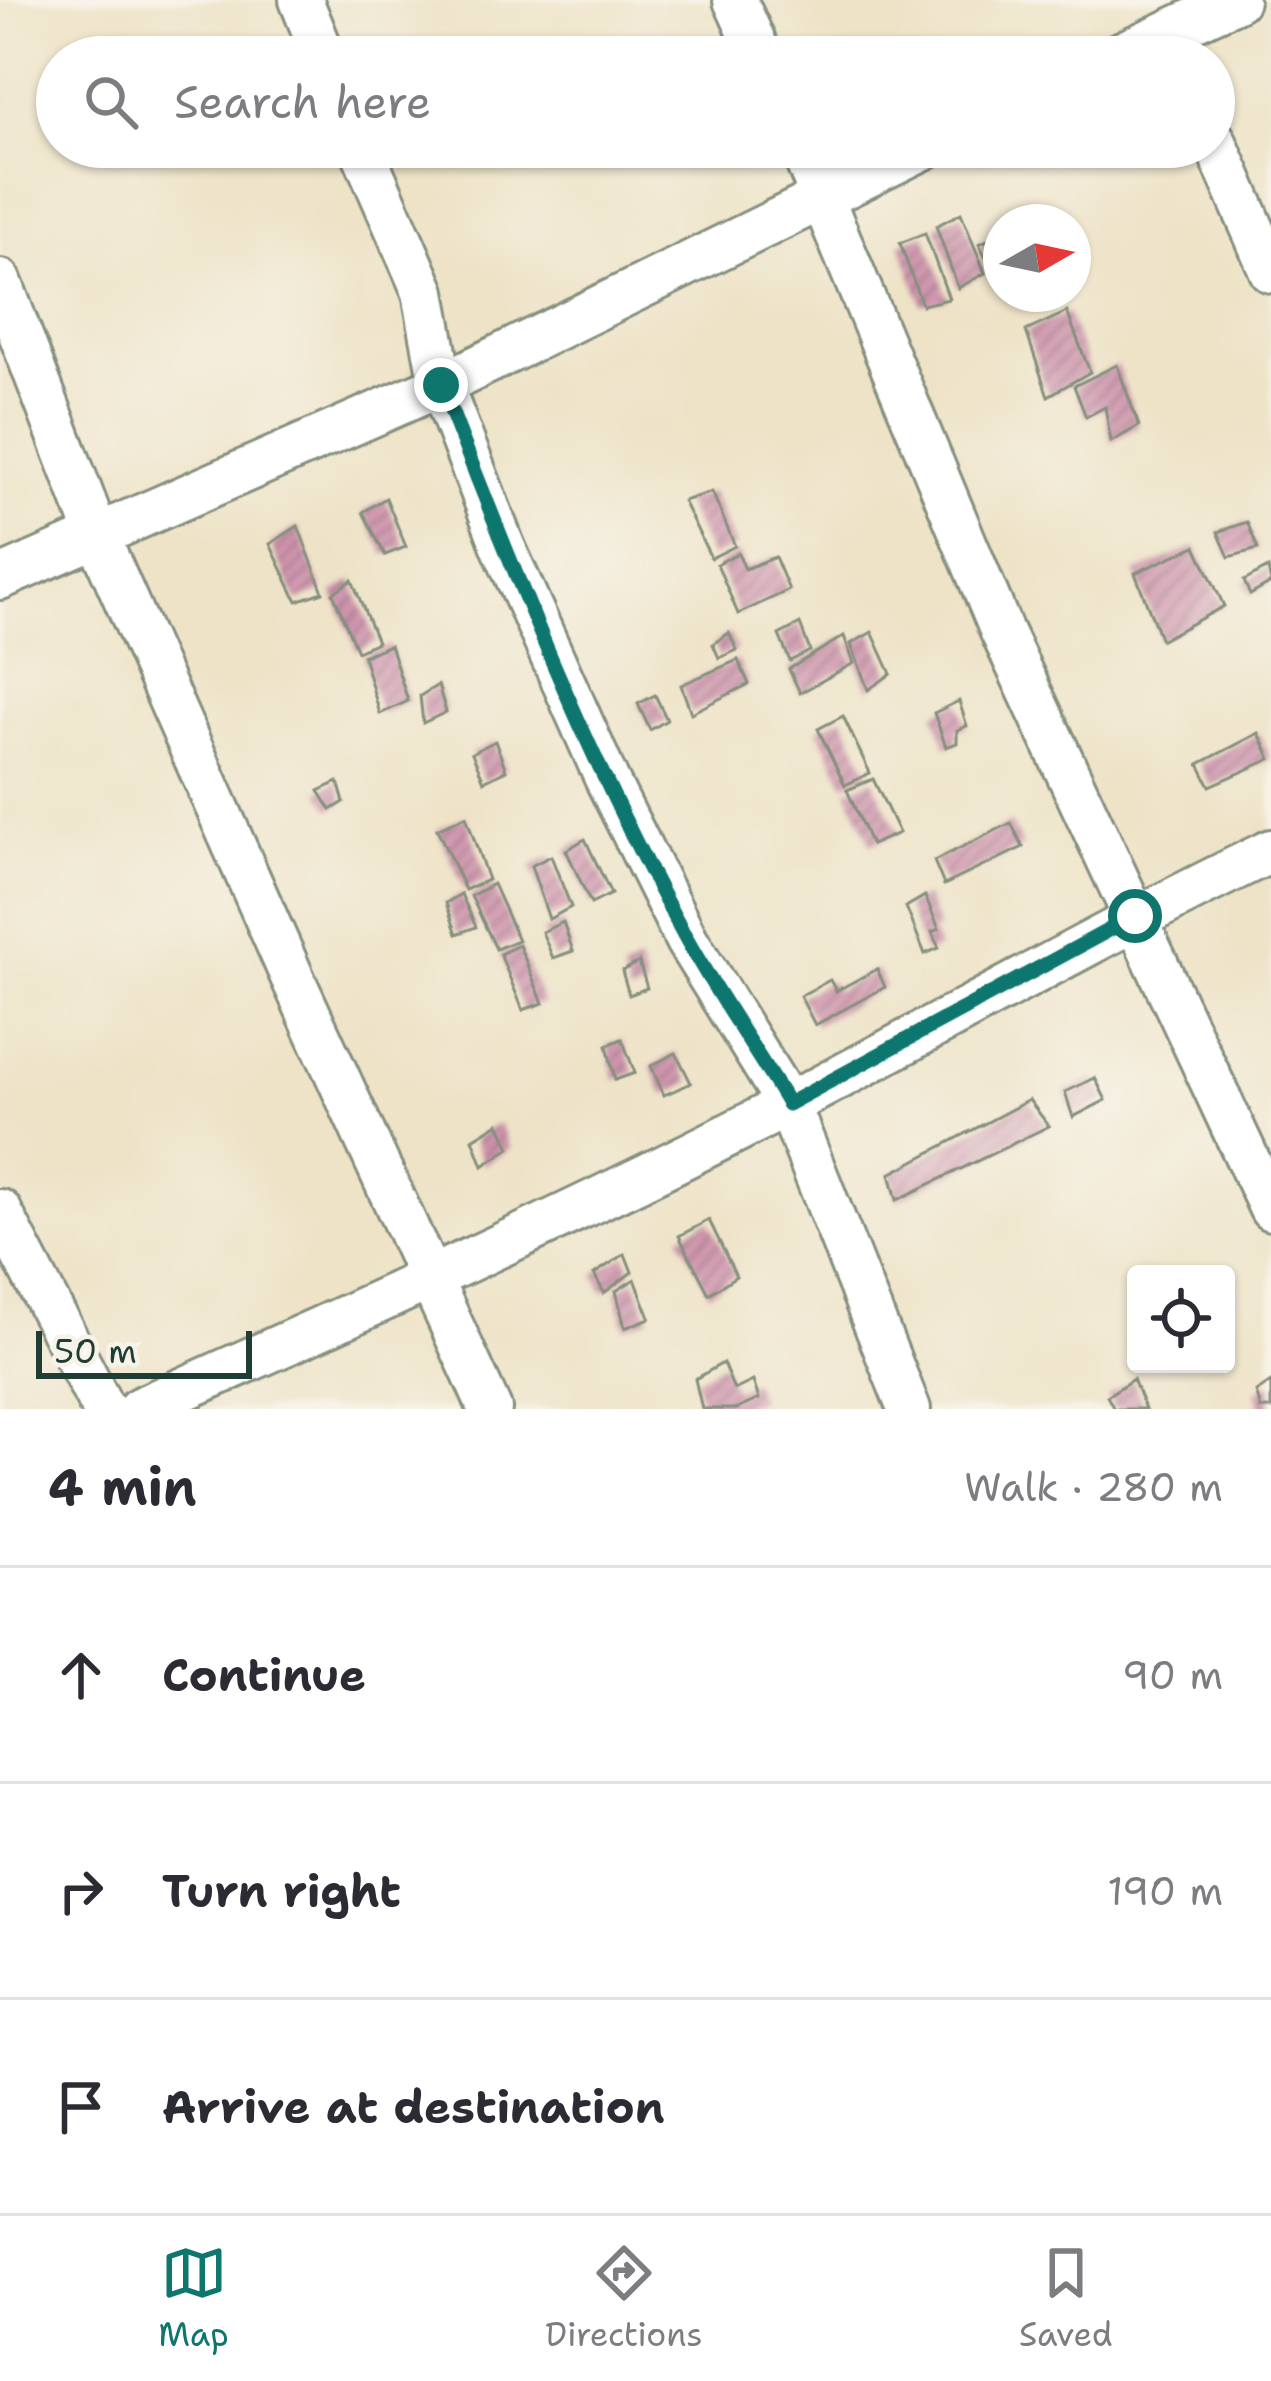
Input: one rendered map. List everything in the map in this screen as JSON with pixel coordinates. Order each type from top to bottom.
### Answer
[{"type":"street","points":[[301,0],[316,36]]},
{"type":"street","points":[[735,0],[751,36]]},
{"type":"street","points":[[1166,30],[1237,0]]},
{"type":"street","points":[[370,168],[424,292],[441,385],[503,546],[607,780],[687,941],[788,1104],[909,1409]]},
{"type":"street","points":[[811,168],[1002,632],[1271,1210]]},
{"type":"street","points":[[2,574],[441,385],[882,168]]},
{"type":"street","points":[[1226,168],[1271,271]]},
{"type":"street","points":[[0,281],[97,535],[490,1409]]},
{"type":"street","points":[[140,1409],[429,1280],[788,1104],[1135,916],[1271,851]]},
{"type":"street","points":[[0,1211],[104,1409]]},
{"type":"building","points":[[961,213],[983,274],[958,288],[936,226]]},
{"type":"building","points":[[925,233],[949,299],[922,305],[900,243]]},
{"type":"building","points":[[1067,312],[1090,372],[1048,396],[1026,331]]},
{"type":"building","points":[[1117,365],[1139,426],[1111,442],[1105,407],[1086,417],[1074,386]]},
{"type":"building","points":[[712,492],[735,546],[711,558],[683,501]]},
{"type":"building","points":[[386,498],[406,547],[385,555],[363,512]]},
{"type":"building","points":[[1247,522],[1258,549],[1229,557],[1218,532]]},
{"type":"building","points":[[298,526],[323,592],[297,601],[270,544]]},
{"type":"building","points":[[1196,546],[1224,606],[1161,640],[1135,573]]},
{"type":"building","points":[[738,553],[745,569],[775,557],[789,590],[738,614],[717,564]]},
{"type":"building","points":[[1268,568],[1271,583],[1250,595],[1244,581]]},
{"type":"building","points":[[352,580],[377,642],[357,651],[333,593]]},
{"type":"building","points":[[800,624],[810,651],[790,661],[779,635]]},
{"type":"building","points":[[872,632],[891,674],[868,690],[851,644]]},
{"type":"building","points":[[729,633],[737,650],[719,658],[713,644]]},
{"type":"building","points":[[844,636],[854,663],[800,693],[789,669]]},
{"type":"building","points":[[390,645],[408,701],[380,714],[363,656]]},
{"type":"building","points":[[738,660],[749,684],[691,713],[681,685]]},
{"type":"building","points":[[438,685],[446,712],[423,723],[420,696]]},
{"type":"building","points":[[655,695],[667,720],[650,730],[638,704]]},
{"type":"building","points":[[959,701],[967,726],[957,730],[957,743],[946,747],[934,713]]},
{"type":"building","points":[[843,716],[870,773],[845,785],[818,729]]},
{"type":"building","points":[[1259,733],[1271,759],[1210,786],[1199,764]]},
{"type":"building","points":[[495,741],[506,770],[484,781],[472,753]]},
{"type":"building","points":[[873,779],[899,833],[871,845],[847,790]]},
{"type":"building","points":[[338,782],[344,802],[331,810],[319,791]]},
{"type":"building","points":[[466,816],[488,880],[465,890],[437,829]]},
{"type":"building","points":[[1011,823],[1023,847],[944,885],[934,861]]},
{"type":"building","points":[[585,839],[611,894],[591,904],[566,850]]},
{"type":"building","points":[[551,856],[571,907],[549,919],[531,866]]},
{"type":"building","points":[[493,884],[518,940],[496,949],[471,896]]},
{"type":"building","points":[[461,894],[476,927],[457,934],[446,903]]},
{"type":"building","points":[[925,896],[939,929],[932,932],[939,948],[925,954],[906,907]]},
{"type":"building","points":[[563,922],[573,951],[553,958],[542,932]]},
{"type":"building","points":[[519,945],[543,1003],[523,1010],[500,954]]},
{"type":"building","points":[[639,962],[647,988],[629,995],[622,971]]},
{"type":"building","points":[[877,969],[885,987],[815,1025],[800,996],[830,980],[836,991]]},
{"type":"building","points":[[622,1039],[635,1073],[615,1080],[607,1045]]},
{"type":"building","points":[[676,1053],[691,1083],[664,1095],[651,1066]]},
{"type":"building","points":[[1095,1078],[1106,1100],[1073,1117],[1065,1092]]},
{"type":"building","points":[[1029,1100],[1049,1126],[897,1200],[890,1174]]},
{"type":"building","points":[[499,1123],[510,1148],[483,1166],[473,1139]]},
{"type":"building","points":[[709,1220],[736,1276],[709,1294],[679,1236]]},
{"type":"building","points":[[625,1254],[632,1272],[604,1293],[594,1274]]},
{"type":"building","points":[[635,1279],[650,1318],[625,1328],[616,1291]]},
{"type":"building","points":[[723,1363],[734,1390],[753,1381],[759,1399],[737,1409],[702,1409],[695,1379]]},
{"type":"building","points":[[1133,1379],[1145,1409],[1114,1409],[1107,1396]]},
{"type":"building","points":[[1271,1382],[1271,1409],[1261,1409],[1256,1392]]},
{"type":"route","points":[[441,385],[503,546],[607,780],[687,941],[788,1104],[1135,916]]}]
